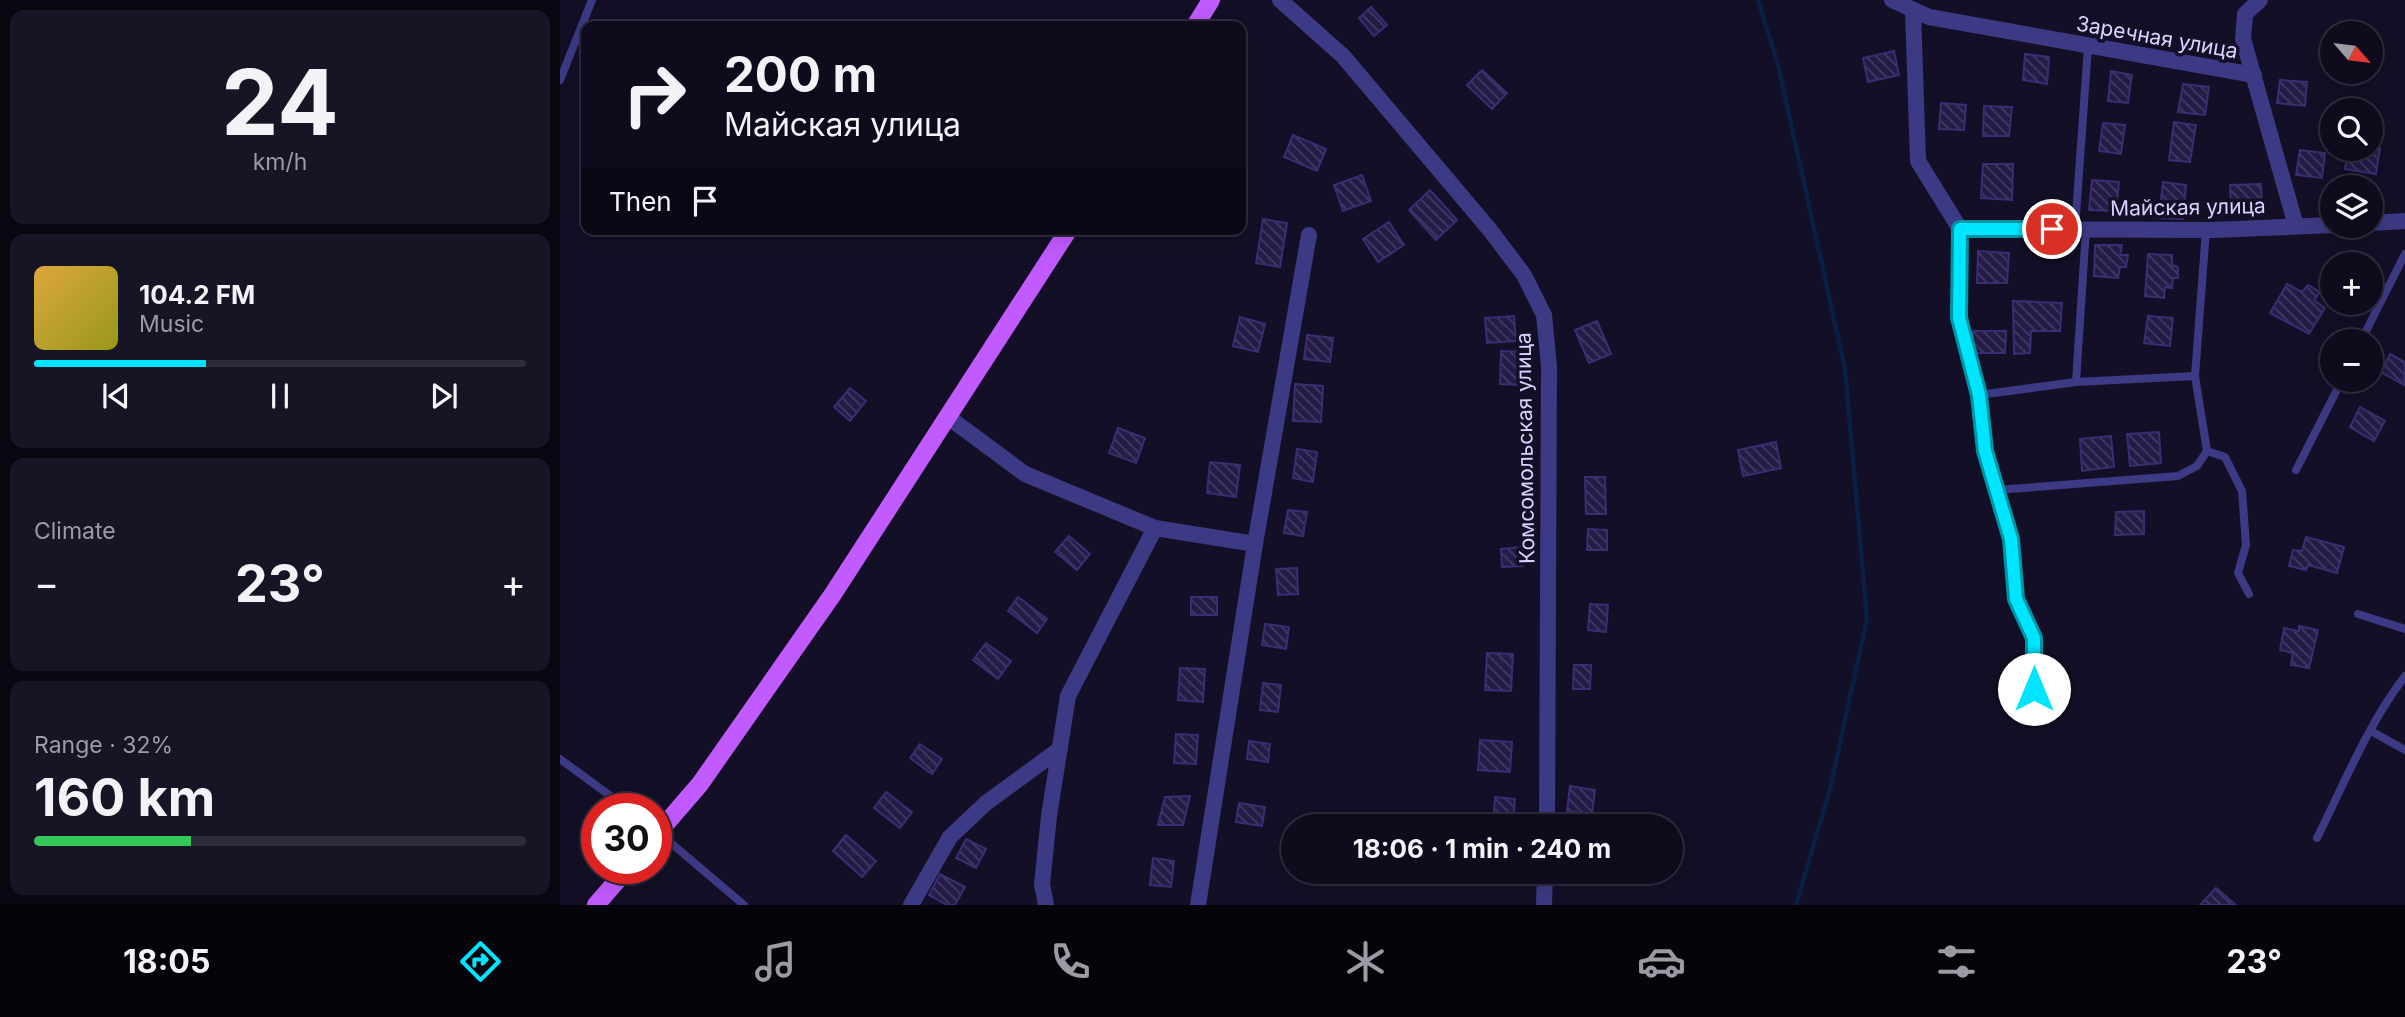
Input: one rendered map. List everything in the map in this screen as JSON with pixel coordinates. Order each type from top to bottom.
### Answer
[{"type":"main road","points":[[1198,21],[1211,0]]},
{"type":"main road","points":[[672,815],[700,784],[833,594],[1065,235]]},
{"type":"main road","points":[[596,905],[614,884]]},
{"type":"street","name":"Комсомольская улица","points":[[1280,0],[1343,56],[1490,230],[1524,275],[1544,315],[1549,366],[1546,814]]},
{"type":"street","name":"Заречная улица","points":[[1892,0],[1929,17],[2254,75]]},
{"type":"street","points":[[2260,0],[2245,14],[2243,39],[2296,226]]},
{"type":"street","points":[[1913,10],[1918,161],[1960,229],[1959,318],[1979,395],[1985,451],[2011,539],[2016,599],[2034,638],[2034,689]]},
{"type":"street","points":[[2383,222],[2405,221]]},
{"type":"street","name":"Майская улица","points":[[1960,229],[2206,230],[2320,225]]},
{"type":"street","points":[[1198,905],[1255,544],[1309,235]]},
{"type":"street","points":[[948,417],[1026,474],[1154,528],[1255,544]]},
{"type":"street","points":[[1045,905],[1042,884],[1049,816],[1068,696],[1154,528]]},
{"type":"street","points":[[911,905],[950,837],[986,803],[1060,749]]},
{"type":"street","points":[[1544,905],[1545,884]]},
{"type":"lane","points":[[584,21],[592,0]]},
{"type":"lane","points":[[560,80],[581,28]]},
{"type":"lane","points":[[2076,382],[2088,47]]},
{"type":"lane","points":[[1997,490],[2178,476],[2197,466],[2207,451],[2195,376],[2206,230]]},
{"type":"lane","points":[[2367,329],[2405,254]]},
{"type":"lane","points":[[1979,395],[2076,382],[2195,376]]},
{"type":"lane","points":[[2296,470],[2336,392]]},
{"type":"lane","points":[[2207,451],[2225,457],[2242,491],[2246,545],[2238,573],[2249,594]]},
{"type":"lane","points":[[2358,614],[2405,629]]},
{"type":"lane","points":[[2317,838],[2392,692],[2405,676]]},
{"type":"lane","points":[[2371,731],[2405,750]]},
{"type":"lane","points":[[560,759],[606,793]]},
{"type":"lane","points":[[672,845],[744,905]]},
{"type":"building","points":[[1371,7],[1387,25],[1374,36],[1359,18]]},
{"type":"building","points":[[1894,51],[1899,75],[1868,82],[1863,58]]},
{"type":"building","points":[[2025,54],[2049,57],[2047,84],[2023,80]]},
{"type":"building","points":[[1482,70],[1507,93],[1492,109],[1467,85]]},
{"type":"building","points":[[2111,71],[2132,75],[2128,103],[2108,101]]},
{"type":"building","points":[[2280,80],[2307,82],[2305,106],[2277,103]]},
{"type":"building","points":[[2183,84],[2209,87],[2205,115],[2178,112]]},
{"type":"building","points":[[1941,103],[1966,105],[1964,130],[1939,129]]},
{"type":"building","points":[[1984,106],[2012,107],[2009,136],[1983,136]]},
{"type":"building","points":[[2174,122],[2196,125],[2190,162],[2169,160]]},
{"type":"building","points":[[2103,123],[2125,125],[2121,154],[2099,151]]},
{"type":"building","points":[[1293,135],[1326,149],[1317,171],[1284,157]]},
{"type":"building","points":[[2300,150],[2320,152],[2320,161],[2324,161],[2320,178],[2296,175]]},
{"type":"building","points":[[2346,161],[2378,161],[2376,174],[2345,169]]},
{"type":"building","points":[[1983,164],[2013,164],[2012,200],[1981,198]]},
{"type":"building","points":[[1362,175],[1371,201],[1343,211],[1334,185]]},
{"type":"building","points":[[2092,180],[2119,182],[2116,211],[2089,210]]},
{"type":"building","points":[[2163,182],[2186,185],[2183,219],[2159,218]]},
{"type":"building","points":[[2261,184],[2262,207],[2231,208],[2230,185]]},
{"type":"building","points":[[1430,190],[1457,220],[1436,240],[1409,210]]},
{"type":"building","points":[[1263,219],[1287,223],[1280,267],[1256,263]]},
{"type":"building","points":[[1389,222],[1404,245],[1378,262],[1363,239]]},
{"type":"building","points":[[2095,245],[2122,245],[2120,255],[2128,255],[2126,267],[2120,267],[2118,278],[2094,276]]},
{"type":"building","points":[[1978,251],[2009,253],[2007,283],[1977,283]]},
{"type":"building","points":[[2148,254],[2172,255],[2172,265],[2178,267],[2178,278],[2173,278],[2172,288],[2165,287],[2164,298],[2145,296]]},
{"type":"building","points":[[2287,284],[2302,292],[2308,285],[2320,292],[2314,300],[2320,304],[2321,315],[2309,334],[2270,313]]},
{"type":"building","points":[[2013,301],[2062,303],[2060,331],[2031,331],[2030,353],[2014,354]]},
{"type":"building","points":[[1514,316],[1516,341],[1487,343],[1485,318]]},
{"type":"building","points":[[2148,316],[2173,318],[2170,346],[2144,343]]},
{"type":"building","points":[[1240,317],[1265,324],[1258,352],[1233,346]]},
{"type":"building","points":[[1597,321],[1611,354],[1589,363],[1575,330]]},
{"type":"building","points":[[1973,331],[2006,331],[2005,353],[1973,353]]},
{"type":"building","points":[[1307,335],[1333,338],[1330,362],[1304,359]]},
{"type":"building","points":[[1501,351],[1522,352],[1521,385],[1500,384]]},
{"type":"building","points":[[2390,354],[2405,362],[2404,385],[2383,373]]},
{"type":"building","points":[[1295,384],[1323,386],[1321,422],[1293,421]]},
{"type":"building","points":[[850,388],[866,401],[850,421],[834,407]]},
{"type":"building","points":[[2360,407],[2385,421],[2374,441],[2350,427]]},
{"type":"building","points":[[1118,428],[1145,438],[1136,463],[1109,453]]},
{"type":"building","points":[[2159,432],[2161,463],[2130,466],[2127,434]]},
{"type":"building","points":[[2111,436],[2114,467],[2082,471],[2080,439]]},
{"type":"building","points":[[1776,442],[1781,468],[1743,476],[1738,450]]},
{"type":"building","points":[[1297,449],[1317,452],[1313,482],[1293,478]]},
{"type":"building","points":[[1210,462],[1240,465],[1236,497],[1207,493]]},
{"type":"building","points":[[1585,477],[1605,477],[1606,514],[1586,514]]},
{"type":"building","points":[[1288,510],[1307,512],[1303,536],[1284,533]]},
{"type":"building","points":[[2144,511],[2144,534],[2115,535],[2116,512]]},
{"type":"building","points":[[1588,529],[1607,530],[1607,550],[1587,550]]},
{"type":"building","points":[[1069,536],[1090,554],[1077,570],[1055,552]]},
{"type":"building","points":[[2306,537],[2344,547],[2337,573],[2308,565],[2306,570],[2289,566],[2293,550],[2302,551]]},
{"type":"building","points":[[1521,547],[1523,566],[1502,567],[1501,549]]},
{"type":"building","points":[[1297,568],[1298,594],[1278,595],[1276,569]]},
{"type":"building","points":[[1018,597],[1047,619],[1037,633],[1008,611]]},
{"type":"building","points":[[1191,597],[1217,597],[1217,615],[1191,615]]},
{"type":"building","points":[[1590,604],[1608,605],[1606,632],[1588,630]]},
{"type":"building","points":[[1265,624],[1289,627],[1286,649],[1262,645]]},
{"type":"building","points":[[2299,626],[2318,630],[2309,668],[2291,665],[2293,653],[2280,650],[2284,628],[2299,631]]},
{"type":"building","points":[[986,643],[1011,661],[998,679],[973,660]]},
{"type":"building","points":[[1487,653],[1513,654],[1511,691],[1485,690]]},
{"type":"building","points":[[1574,665],[1591,665],[1590,689],[1573,689]]},
{"type":"building","points":[[1180,668],[1205,669],[1203,702],[1178,700]]},
{"type":"building","points":[[1263,683],[1281,685],[1278,712],[1260,710]]},
{"type":"building","points":[[1176,734],[1198,735],[1196,764],[1174,763]]},
{"type":"building","points":[[1480,740],[1512,742],[1510,772],[1478,770]]},
{"type":"building","points":[[1249,741],[1270,744],[1268,762],[1247,759]]},
{"type":"building","points":[[920,744],[942,759],[932,774],[910,758]]},
{"type":"building","points":[[1570,786],[1595,790],[1592,814],[1567,811]]},
{"type":"building","points":[[886,792],[912,812],[900,828],[874,808]]},
{"type":"building","points":[[1190,796],[1183,825],[1158,825],[1165,797]]},
{"type":"building","points":[[1495,797],[1515,799],[1514,814],[1494,814]]},
{"type":"building","points":[[1239,803],[1265,807],[1262,826],[1236,822]]},
{"type":"building","points":[[846,835],[876,861],[862,877],[833,851]]},
{"type":"building","points":[[966,839],[986,849],[976,868],[956,858]]},
{"type":"building","points":[[1153,858],[1174,861],[1171,887],[1150,885]]},
{"type":"building","points":[[940,874],[965,887],[955,905],[947,905],[929,895]]},
{"type":"building","points":[[2216,888],[2236,905],[2200,905]]},
{"type":"waterway","points":[[1758,0],[1778,65],[1845,369],[1867,619],[1830,789],[1796,905]]},
{"type":"route","points":[[2034,689],[2034,638],[2016,599],[2011,539],[1985,451],[1979,395],[1959,318],[1960,229],[2052,229]]}]
